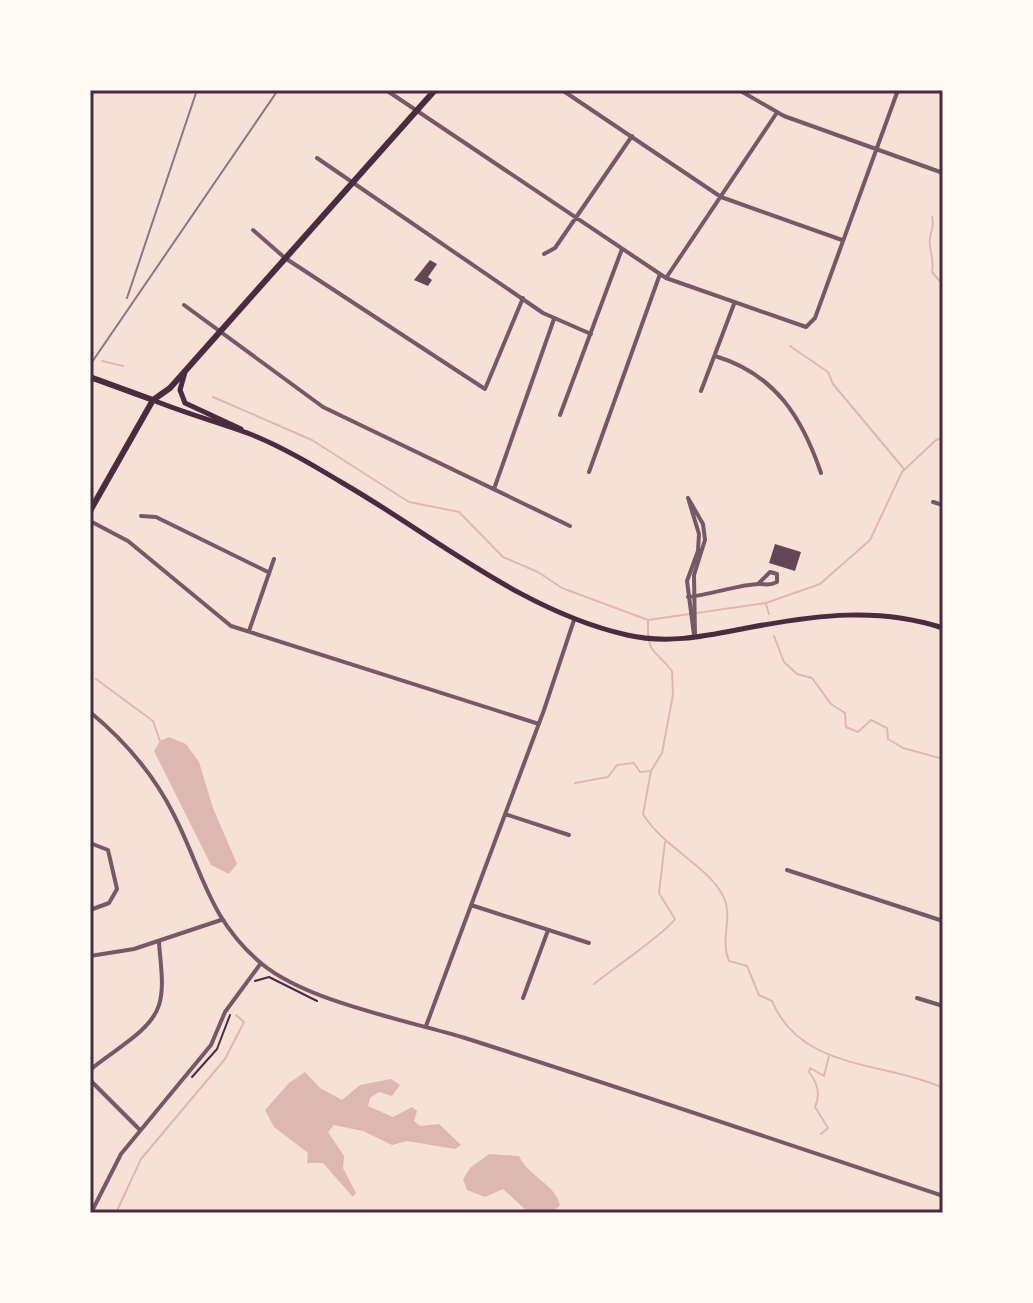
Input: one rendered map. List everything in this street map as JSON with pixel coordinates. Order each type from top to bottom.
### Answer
[{"type":"main road","points":[[90,511],[153,400],[186,369],[435,90]]},
{"type":"main road","points":[[186,369],[180,390],[185,403],[346,484],[527,597],[574,620],[647,638],[695,638],[792,619],[855,614],[903,617],[943,628]]},
{"type":"main road","points":[[90,377],[252,435]]},
{"type":"street","points":[[386,90],[666,278],[809,326],[898,90]]},
{"type":"street","points":[[562,90],[721,197],[842,240]]},
{"type":"street","points":[[739,90],[777,113],[943,173]]},
{"type":"street","points":[[666,278],[777,113]]},
{"type":"street","points":[[544,254],[555,248],[632,136]]},
{"type":"street","points":[[317,158],[554,319],[591,334]]},
{"type":"street","points":[[253,230],[285,258],[485,389],[523,298]]},
{"type":"street","points":[[560,415],[622,248]]},
{"type":"street","points":[[589,472],[660,274]]},
{"type":"street","points":[[701,391],[734,303]]},
{"type":"street","points":[[184,305],[323,407],[570,526]]},
{"type":"street","points":[[494,489],[554,319]]},
{"type":"street","points":[[715,356],[765,382],[786,399],[809,437],[821,473]]},
{"type":"street","points":[[688,498],[703,524],[705,540],[694,575],[695,638],[687,581],[698,551],[699,534],[688,498]]},
{"type":"street","points":[[933,502],[943,505]]},
{"type":"street","points":[[141,516],[156,517],[268,572]]},
{"type":"street","points":[[90,521],[128,541],[220,620],[539,724]]},
{"type":"street","points":[[249,631],[274,559]]},
{"type":"street","points":[[688,597],[758,584],[773,585],[777,582],[777,574],[770,572],[758,584]]},
{"type":"street","points":[[426,1026],[539,724],[574,620]]},
{"type":"street","points":[[90,712],[131,751],[164,797],[221,920],[261,963],[309,991],[426,1026],[943,1196]]},
{"type":"street","points":[[505,814],[569,835]]},
{"type":"street","points":[[90,843],[108,850],[117,889],[109,903],[90,910]]},
{"type":"street","points":[[787,870],[943,921]]},
{"type":"street","points":[[471,905],[589,943]]},
{"type":"street","points":[[90,956],[159,942],[221,920]]},
{"type":"street","points":[[523,998],[548,932]]},
{"type":"street","points":[[90,1070],[137,1032],[157,1011],[161,993],[159,942]]},
{"type":"street","points":[[91,1213],[139,1129],[211,1045],[225,1012],[261,963]]},
{"type":"street","points":[[917,998],[943,1006]]},
{"type":"street","points":[[90,1080],[139,1129]]},
{"type":"street","points":[[90,1196],[97,1198]]},
{"type":"path","points":[[254,981],[269,977],[323,1002]]},
{"type":"shaded area","points":[[169,737],[186,744],[199,762],[213,808],[237,864],[229,874],[211,865],[154,751],[160,741]]},
{"type":"shaded area","points":[[305,1072],[320,1088],[342,1100],[360,1085],[391,1079],[400,1085],[392,1096],[379,1092],[370,1098],[368,1106],[393,1117],[412,1107],[417,1111],[414,1121],[420,1126],[439,1124],[461,1145],[455,1149],[407,1141],[392,1145],[363,1131],[334,1125],[328,1132],[344,1156],[343,1168],[356,1193],[353,1197],[323,1163],[307,1163],[308,1153],[274,1127],[265,1110],[289,1083]]},
{"type":"shaded area","points":[[489,1154],[519,1156],[528,1169],[553,1191],[560,1205],[552,1213],[529,1213],[503,1189],[485,1197],[467,1190],[463,1179],[470,1168]]},
{"type":"building","points":[[430,260],[437,264],[428,277],[432,280],[428,286],[414,280]]},
{"type":"building","points":[[775,544],[801,552],[795,571],[769,563]]},
{"type":"waterway","points":[[932,217],[932,272],[943,285]]},
{"type":"waterway","points":[[790,346],[828,372],[833,384],[904,469]]},
{"type":"waterway","points":[[102,361],[123,366]]},
{"type":"waterway","points":[[213,397],[312,440],[409,502],[459,512],[503,557],[538,572],[562,588],[648,620],[766,603],[820,584],[870,540],[902,472],[936,440],[943,438]]},
{"type":"waterway","points":[[766,604],[769,614]]},
{"type":"waterway","points":[[648,621],[650,646],[672,671],[673,695],[662,753],[651,771],[643,814],[651,826],[706,874],[722,894],[727,911],[726,952],[729,961],[747,966],[759,995],[772,1001],[785,1024],[823,1052],[943,1088]]},
{"type":"waterway","points":[[774,636],[784,662],[797,674],[812,678],[831,704],[845,713],[846,727],[858,732],[871,720],[887,728],[888,739],[903,748],[943,759]]},
{"type":"waterway","points":[[96,679],[153,721],[160,741]]},
{"type":"waterway","points":[[575,783],[608,777],[617,765],[634,763],[640,772],[651,771]]},
{"type":"waterway","points":[[594,984],[675,919],[659,893],[665,842]]},
{"type":"waterway","points":[[116,1213],[141,1159],[225,1059],[244,1022],[236,1015]]},
{"type":"waterway","points":[[821,1134],[828,1128],[815,1107],[817,1088],[809,1072],[810,1068],[824,1076],[829,1056]]},
{"type":"railway","points":[[127,298],[197,90]]},
{"type":"railway","points":[[90,365],[278,90]]}]
